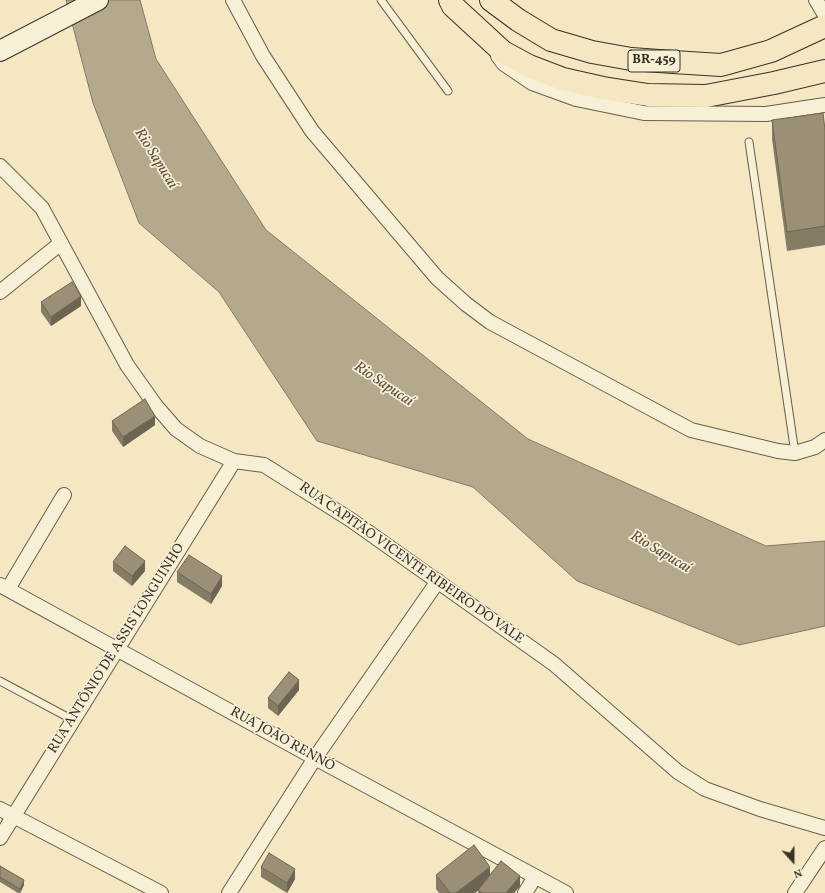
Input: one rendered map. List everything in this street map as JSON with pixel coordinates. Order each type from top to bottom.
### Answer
[{"type":"highway","name":"BR-459","points":[[450,0],[453,6],[503,52],[529,66],[563,79],[603,88],[648,95],[706,96],[774,83],[825,71]]},
{"type":"highway","name":"BR-459","points":[[491,0],[518,20],[551,40],[592,52],[631,59],[721,65],[772,51],[825,26]]},
{"type":"main road","points":[[0,51],[98,0]]},
{"type":"street","points":[[233,0],[263,56],[312,131],[437,278],[466,304],[490,322],[691,430],[778,451],[796,453],[815,447],[825,440]]},
{"type":"street","points":[[816,0],[825,15]]},
{"type":"street","points":[[477,29],[504,64],[532,83],[576,99],[644,113],[766,114],[825,105]]},
{"type":"street","name":"RUA CAPITÃO VICENTE RIBEIRO DO VALE","points":[[0,166],[42,208],[127,365],[156,406],[176,429],[200,446],[234,461],[264,465],[351,520],[554,664],[678,772],[712,792],[760,810],[825,828]]},
{"type":"street","points":[[0,292],[61,243]]},
{"type":"street","name":"RUA ANTÔNIO DE ASSIS LONGUINHO","points":[[0,838],[234,461]]},
{"type":"street","points":[[4,587],[64,495]]},
{"type":"street","points":[[230,893],[315,758],[438,581]]},
{"type":"street","name":"RUA JOÃO RENNÓ","points":[[4,587],[315,758],[566,893]]},
{"type":"street","points":[[0,809],[161,893]]},
{"type":"street","points":[[795,893],[825,848]]},
{"type":"street","points":[[525,893],[535,877]]},
{"type":"lane","points":[[381,0],[448,91]]},
{"type":"lane","points":[[748,142],[796,453]]},
{"type":"lane","points":[[0,681],[73,720]]},
{"type":"water","name":"Rio Sapucaí","points":[[66,0],[140,0],[156,59],[266,230],[528,439],[766,546],[825,541],[825,626],[739,645],[577,581],[473,487],[317,441],[219,292],[139,223],[93,103]]},
{"type":"building","points":[[823,113],[825,130],[825,226],[787,232],[772,120]]},
{"type":"building","points":[[72,282],[81,296],[51,317],[41,302]]},
{"type":"building","points":[[145,399],[155,416],[123,437],[112,421]]},
{"type":"building","points":[[125,546],[145,561],[132,576],[113,562]]},
{"type":"building","points":[[189,555],[222,576],[211,594],[177,572]]},
{"type":"building","points":[[289,672],[299,680],[278,706],[268,698]]},
{"type":"building","points":[[474,845],[490,867],[456,893],[450,893],[436,875]]},
{"type":"building","points":[[269,853],[295,869],[287,883],[261,867]]},
{"type":"building","points":[[501,861],[520,876],[506,893],[482,893],[478,890]]},
{"type":"building","points":[[0,866],[24,880],[20,889],[0,877]]}]
